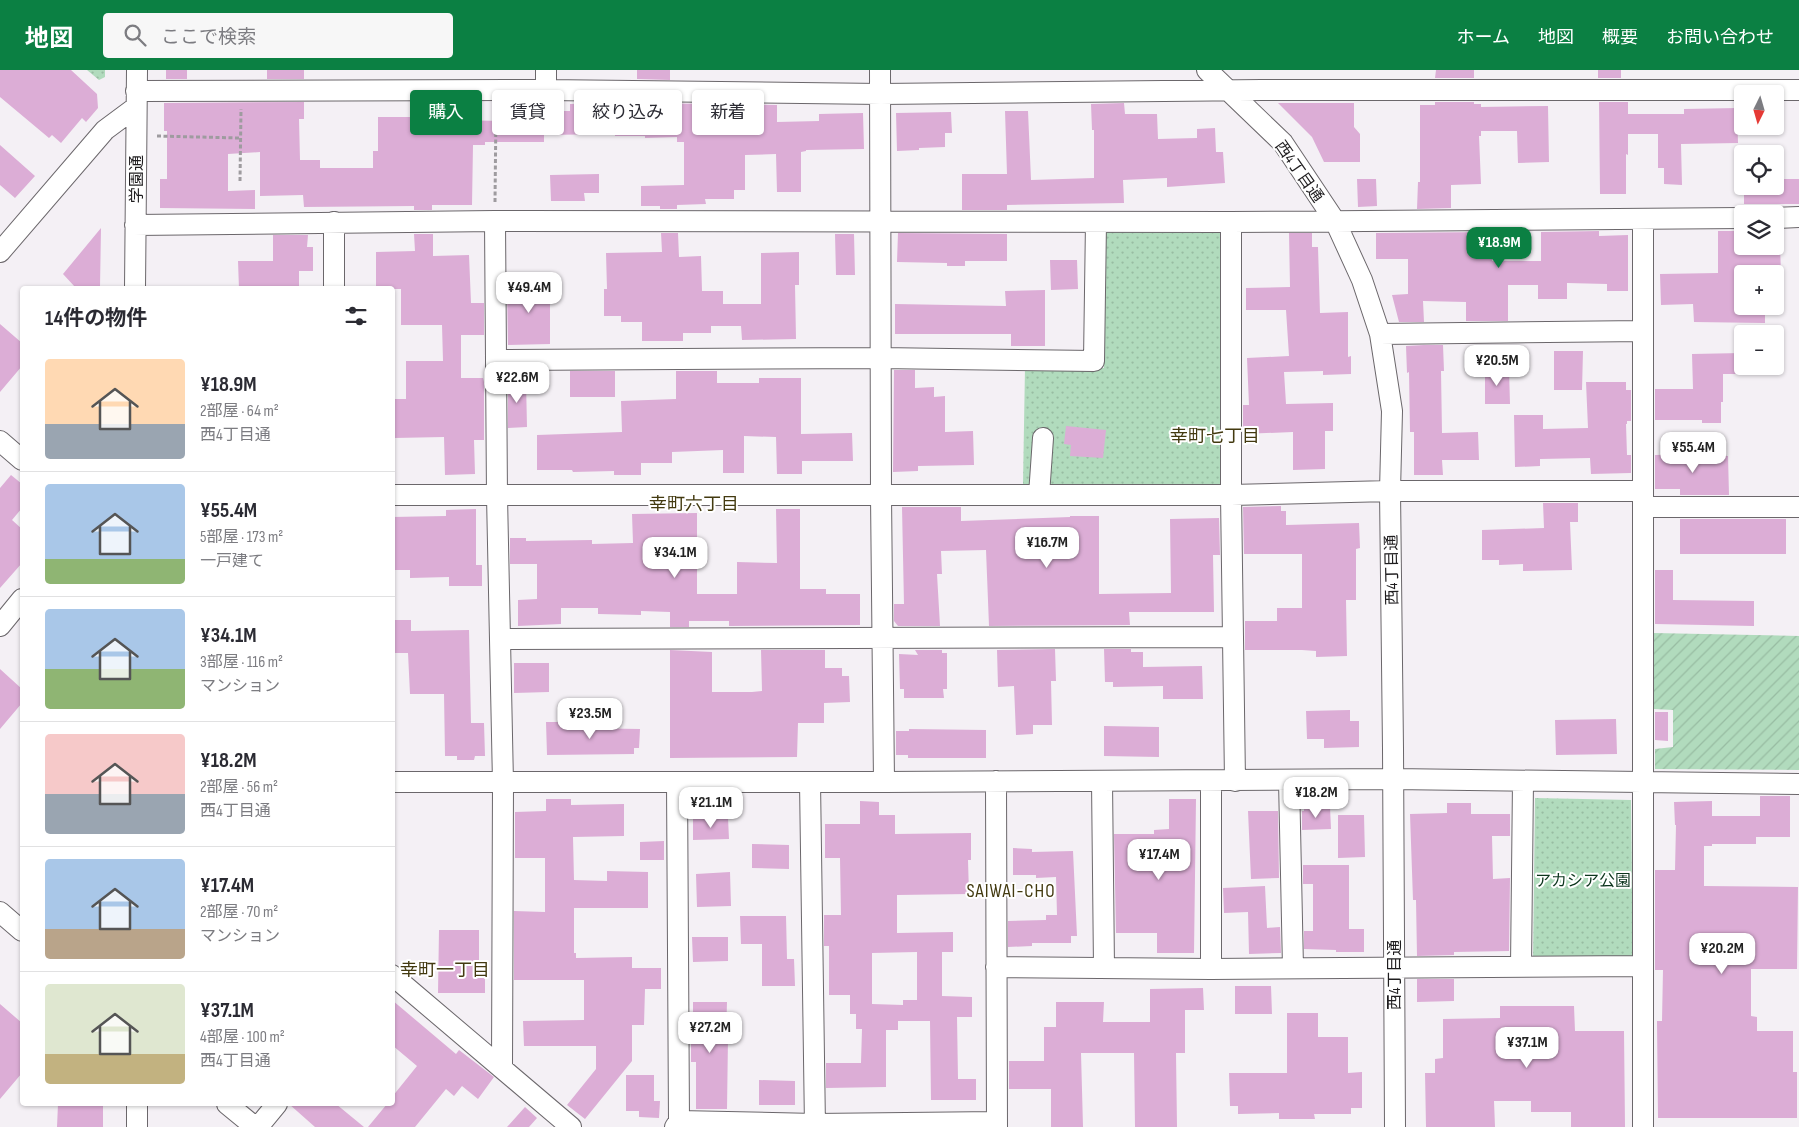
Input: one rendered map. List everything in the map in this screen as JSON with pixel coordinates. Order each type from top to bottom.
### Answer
[{"type":"street","name":"学園通","points":[[135,286],[136,70]]},
{"type":"street","points":[[546,70],[546,90]]},
{"type":"street","points":[[880,70],[884,782]]},
{"type":"street","name":"西4丁目通","points":[[1207,70],[1283,143],[1335,222],[1362,280],[1380,334],[1392,411],[1390,491],[1395,1127]]},
{"type":"street","points":[[0,252],[105,130],[136,99],[242,91],[492,90]]},
{"type":"street","points":[[564,90],[881,94],[1229,90],[1799,90]]},
{"type":"street","points":[[1784,218],[1799,217]]},
{"type":"street","points":[[135,225],[495,220],[1335,222],[1734,218]]},
{"type":"street","points":[[495,220],[497,496],[503,783],[502,1068]]},
{"type":"street","points":[[1643,220],[1643,1127]]},
{"type":"street","points":[[334,222],[334,286]]},
{"type":"street","points":[[496,360],[881,358],[1094,361],[1096,222]]},
{"type":"street","points":[[1231,222],[1231,494],[1235,781]]},
{"type":"street","points":[[1380,334],[1643,331]]},
{"type":"street","points":[[1039,495],[1043,438]]},
{"type":"street","points":[[0,442],[20,458]]},
{"type":"street","points":[[395,495],[881,496],[1390,491],[1643,499],[1799,507]]},
{"type":"street","points":[[0,626],[20,601]]},
{"type":"street","points":[[500,639],[1233,637]]},
{"type":"street","points":[[395,782],[996,782],[1393,779],[1799,784]]},
{"type":"street","points":[[1289,780],[1293,968]]},
{"type":"street","points":[[1102,781],[1104,968]]},
{"type":"street","points":[[1210,781],[1211,969]]},
{"type":"street","points":[[1521,966],[1523,781]]},
{"type":"street","points":[[677,782],[677,1124],[815,1126],[996,1125],[996,782]]},
{"type":"street","points":[[810,782],[815,1126]]},
{"type":"street","points":[[0,912],[20,929]]},
{"type":"street","points":[[996,967],[1211,969],[1393,966],[1642,966]]},
{"type":"street","points":[[395,978],[571,1127]]},
{"type":"street","points":[[137,1106],[137,1127]]},
{"type":"street","points":[[230,1106],[257,1127],[275,1106]]},
{"type":"path","points":[[240,181],[242,91]]},
{"type":"path","points":[[495,220],[496,135]]},
{"type":"path","points":[[136,136],[240,138]]},
{"type":"green space","points":[[87,70],[105,70],[105,77],[99,80]]},
{"type":"green space","points":[[1105,232],[1224,233],[1224,484],[1023,484],[1025,367],[1104,368]]},
{"type":"green space","points":[[1653,633],[1799,636],[1799,770],[1655,769],[1655,749],[1673,747],[1673,710],[1654,709]]},
{"type":"green space","name":"アカシア公園","points":[[1535,798],[1631,800],[1633,960],[1533,960]]},
{"type":"building","points":[[0,70],[71,70],[97,94],[98,108],[86,122],[82,118],[61,143],[52,135],[49,138],[0,97]]},
{"type":"building","points":[[166,70],[187,70],[187,79],[166,79]]},
{"type":"building","points":[[267,70],[304,70],[304,79],[267,79]]},
{"type":"building","points":[[637,70],[670,70],[670,80],[637,79]]},
{"type":"building","points":[[1436,70],[1474,70],[1474,78],[1435,78]]},
{"type":"building","points":[[1598,70],[1621,70],[1621,78],[1598,78]]},
{"type":"building","points":[[304,102],[304,119],[299,119],[300,160],[320,160],[320,168],[373,168],[373,151],[378,151],[378,117],[410,117],[410,135],[482,135],[482,121],[492,121],[492,135],[544,135],[544,142],[485,142],[485,145],[473,145],[472,205],[432,205],[432,210],[414,210],[414,206],[304,207],[303,195],[260,196],[260,152],[228,154],[228,191],[255,190],[255,209],[160,208],[160,179],[167,179],[167,131],[164,131],[164,103]]},
{"type":"building","points":[[1435,102],[1474,102],[1474,104],[1481,104],[1481,107],[1548,106],[1549,162],[1518,163],[1517,131],[1481,131],[1481,136],[1479,136],[1481,184],[1451,185],[1451,208],[1417,209],[1418,182],[1420,182],[1420,105],[1435,105]]},
{"type":"building","points":[[1599,102],[1628,102],[1628,114],[1684,114],[1684,109],[1734,108],[1734,135],[1738,135],[1738,143],[1681,144],[1682,185],[1664,184],[1664,168],[1658,168],[1658,134],[1628,134],[1626,194],[1600,194]]},
{"type":"building","points":[[1124,103],[1125,114],[1157,114],[1158,139],[1197,138],[1197,129],[1215,128],[1216,152],[1223,152],[1225,183],[1167,187],[1167,178],[1123,180],[1124,203],[1007,205],[1007,210],[962,210],[962,174],[1007,174],[1005,111],[1028,111],[1031,180],[1094,178],[1094,130],[1092,130],[1091,104]]},
{"type":"building","points":[[1278,103],[1354,103],[1354,127],[1360,134],[1360,162],[1324,162],[1312,137]]},
{"type":"building","points":[[570,104],[574,104],[574,135],[564,135],[564,111],[570,111]]},
{"type":"building","points":[[682,104],[692,104],[692,135],[764,135],[764,105],[777,105],[777,122],[819,121],[819,114],[863,113],[864,149],[806,150],[801,152],[801,192],[777,192],[776,154],[745,155],[745,190],[734,190],[734,199],[705,199],[706,204],[677,205],[677,209],[660,209],[660,206],[641,206],[641,186],[684,185],[684,142],[677,142],[677,137],[645,138],[645,136],[615,136],[682,135]]},
{"type":"building","points":[[951,112],[952,133],[945,133],[945,147],[897,151],[896,113]]},
{"type":"building","points":[[0,145],[35,176],[15,198],[0,185]]},
{"type":"building","points":[[599,174],[599,193],[584,193],[585,201],[551,201],[550,175]]},
{"type":"building","points":[[1357,179],[1376,179],[1377,206],[1358,207]]},
{"type":"building","points":[[1784,179],[1799,179],[1799,204],[1744,204],[1744,195],[1784,195]]},
{"type":"building","points":[[101,228],[100,286],[74,286],[63,274]]},
{"type":"building","points":[[1599,231],[1599,236],[1628,235],[1628,291],[1607,291],[1607,284],[1567,283],[1567,299],[1538,299],[1538,285],[1508,285],[1508,321],[1466,321],[1466,302],[1423,301],[1424,322],[1399,322],[1392,295],[1408,294],[1408,259],[1376,259],[1376,233],[1492,232],[1492,261],[1541,261],[1541,232]]},
{"type":"building","points":[[1718,231],[1734,231],[1734,255],[1780,255],[1781,265],[1734,265],[1734,315],[1765,315],[1765,323],[1694,322],[1693,304],[1661,305],[1660,274],[1718,273]]},
{"type":"building","points":[[661,233],[678,233],[679,257],[701,256],[702,291],[723,291],[723,304],[761,304],[761,253],[799,252],[799,285],[795,285],[796,339],[742,340],[741,326],[711,326],[711,333],[683,333],[683,341],[642,341],[642,322],[621,322],[621,316],[604,316],[604,289],[607,289],[606,253],[662,252]]},
{"type":"building","points":[[898,233],[1007,234],[1007,261],[965,261],[965,266],[947,266],[947,263],[897,262]]},
{"type":"building","points":[[1289,233],[1312,233],[1312,247],[1318,247],[1320,313],[1348,312],[1348,357],[1351,356],[1351,374],[1323,375],[1323,371],[1284,372],[1286,404],[1333,403],[1333,431],[1325,431],[1325,469],[1293,470],[1293,432],[1243,434],[1243,405],[1249,405],[1247,358],[1289,356],[1286,310],[1246,310],[1246,288],[1290,287]]},
{"type":"building","points":[[414,234],[433,234],[433,256],[469,255],[471,303],[484,303],[484,335],[461,335],[461,378],[483,378],[484,382],[484,440],[474,440],[475,474],[445,475],[444,437],[395,438],[395,399],[406,399],[406,361],[443,361],[442,325],[401,325],[401,289],[395,289],[395,286],[376,286],[376,252],[415,251]]},
{"type":"building","points":[[835,234],[854,234],[855,275],[836,275]]},
{"type":"building","points":[[273,235],[308,235],[307,247],[313,247],[313,271],[299,271],[299,286],[239,286],[238,261],[273,261]]},
{"type":"building","points":[[1050,260],[1077,260],[1078,289],[1051,290]]},
{"type":"building","points":[[550,282],[550,344],[508,345],[507,289],[516,289],[516,283]]},
{"type":"building","points":[[1045,290],[1045,346],[1011,346],[1011,334],[895,334],[895,304],[1006,306],[1005,291]]},
{"type":"building","points":[[0,324],[20,341],[20,368],[0,392]]},
{"type":"building","points":[[1443,345],[1444,371],[1441,371],[1442,433],[1478,432],[1479,460],[1442,460],[1443,475],[1414,475],[1414,432],[1410,432],[1409,372],[1407,373],[1406,346]]},
{"type":"building","points":[[1554,351],[1583,351],[1582,390],[1554,390]]},
{"type":"building","points":[[1734,353],[1734,374],[1723,374],[1721,423],[1702,423],[1702,420],[1655,420],[1655,389],[1693,389],[1692,354]]},
{"type":"building","points":[[1485,369],[1509,369],[1510,404],[1485,404]]},
{"type":"building","points":[[894,370],[915,370],[915,388],[934,387],[934,397],[945,396],[945,432],[973,431],[974,465],[918,466],[918,471],[893,472]]},
{"type":"building","points":[[570,371],[615,371],[615,397],[570,397]]},
{"type":"building","points":[[676,371],[717,371],[717,383],[759,383],[759,378],[801,378],[801,434],[852,433],[853,461],[802,461],[802,474],[777,474],[776,437],[744,436],[744,473],[723,473],[723,450],[672,452],[672,463],[641,463],[641,475],[614,475],[614,471],[573,472],[572,470],[537,470],[537,435],[622,432],[621,401],[676,399]]},
{"type":"building","points":[[508,381],[526,381],[527,427],[508,428]]},
{"type":"building","points":[[1586,382],[1626,382],[1626,390],[1631,390],[1631,421],[1627,421],[1626,424],[1627,455],[1631,455],[1631,473],[1591,474],[1590,458],[1540,459],[1540,466],[1515,467],[1514,415],[1543,415],[1543,429],[1588,428]]},
{"type":"building","points":[[1066,426],[1106,430],[1103,458],[1070,456],[1071,445],[1064,444]]},
{"type":"building","points":[[1696,454],[1696,456],[1728,456],[1729,495],[1680,495],[1680,489],[1655,489],[1655,455]]},
{"type":"building","points":[[11,475],[20,482],[20,510],[12,520],[20,527],[20,565],[0,588],[0,488]]},
{"type":"building","points":[[1543,503],[1578,503],[1578,522],[1570,522],[1572,570],[1523,571],[1523,564],[1499,565],[1499,560],[1482,560],[1482,530],[1544,528]]},
{"type":"building","points":[[1281,506],[1281,511],[1286,511],[1286,525],[1359,523],[1360,548],[1356,549],[1356,600],[1346,600],[1347,656],[1316,657],[1316,651],[1302,650],[1245,650],[1245,621],[1277,621],[1277,608],[1302,608],[1302,554],[1244,554],[1243,507]]},
{"type":"building","points":[[902,507],[961,507],[961,521],[1099,516],[1099,594],[1171,593],[1170,519],[1219,518],[1220,555],[1213,555],[1214,612],[1129,612],[1130,625],[989,626],[986,550],[941,551],[942,574],[937,574],[940,626],[898,626],[894,621],[894,604],[904,604]]},
{"type":"building","points":[[476,509],[476,565],[482,565],[482,586],[449,586],[449,577],[410,578],[410,570],[395,570],[395,517],[446,516],[446,510]]},
{"type":"building","points":[[776,509],[800,509],[800,589],[826,589],[826,594],[860,594],[860,625],[729,626],[729,621],[689,621],[689,627],[670,627],[670,612],[641,611],[641,615],[598,614],[598,608],[561,608],[561,624],[518,626],[518,600],[537,599],[537,564],[510,564],[510,538],[526,538],[526,541],[592,540],[592,544],[633,543],[632,514],[697,513],[697,594],[737,594],[737,562],[777,563]]},
{"type":"building","points":[[1680,519],[1786,519],[1786,554],[1680,554]]},
{"type":"building","points":[[1655,570],[1673,570],[1673,600],[1754,601],[1754,626],[1655,624]]},
{"type":"building","points":[[395,620],[411,620],[411,631],[469,630],[471,723],[484,723],[485,756],[475,756],[474,760],[457,760],[457,756],[445,756],[444,694],[410,694],[408,653],[395,653]]},
{"type":"building","points":[[1055,649],[1056,681],[1051,681],[1052,725],[1033,725],[1033,734],[1016,735],[1014,686],[998,687],[997,650]]},
{"type":"building","points":[[1104,649],[1131,649],[1131,652],[1143,652],[1143,667],[1202,666],[1203,699],[1163,699],[1163,686],[1113,687],[1113,682],[1105,682]]},
{"type":"building","points":[[670,650],[712,652],[712,692],[752,692],[762,691],[761,650],[825,650],[825,668],[842,668],[842,676],[849,676],[850,702],[824,703],[824,723],[798,723],[797,757],[670,758]]},
{"type":"building","points":[[915,650],[942,650],[942,653],[947,653],[947,689],[943,689],[944,698],[904,698],[904,689],[900,689],[899,654],[918,655]]},
{"type":"building","points":[[514,663],[549,663],[549,692],[514,693]]},
{"type":"building","points":[[0,669],[20,687],[20,705],[0,729]]},
{"type":"building","points":[[1350,710],[1350,721],[1359,721],[1359,747],[1324,748],[1324,739],[1307,739],[1306,711]]},
{"type":"building","points":[[1655,712],[1668,712],[1668,741],[1655,740]]},
{"type":"building","points":[[1616,719],[1617,754],[1556,755],[1555,720]]},
{"type":"building","points":[[546,722],[578,722],[579,728],[640,729],[639,748],[634,748],[634,754],[547,755]]},
{"type":"building","points":[[1104,726],[1159,727],[1159,757],[1104,756]]},
{"type":"building","points":[[909,729],[986,730],[986,758],[908,758],[908,755],[896,755],[896,731],[909,731]]},
{"type":"building","points":[[1760,796],[1790,796],[1790,837],[1756,837],[1756,844],[1712,844],[1712,846],[1704,846],[1704,886],[1798,887],[1797,969],[1751,969],[1751,1016],[1757,1017],[1757,1031],[1793,1031],[1793,1072],[1797,1072],[1797,1118],[1658,1118],[1657,1021],[1662,1021],[1663,970],[1655,970],[1655,870],[1675,870],[1676,825],[1674,802],[1712,801],[1712,816],[1760,816]]},
{"type":"building","points":[[546,799],[571,799],[571,805],[624,804],[624,836],[573,837],[574,880],[607,881],[607,871],[648,872],[648,908],[574,908],[574,953],[576,953],[576,958],[632,957],[632,968],[661,968],[661,989],[645,989],[644,1025],[632,1025],[632,1061],[585,1119],[567,1105],[596,1069],[596,1046],[524,1046],[523,1021],[584,1020],[584,980],[514,980],[514,911],[545,912],[545,858],[515,858],[515,812],[546,811]]},
{"type":"building","points":[[1169,799],[1196,799],[1194,953],[1157,953],[1157,933],[1116,933],[1114,834],[1154,834],[1154,830],[1169,829]]},
{"type":"building","points":[[860,801],[879,802],[879,815],[895,815],[895,834],[971,833],[971,860],[968,860],[969,894],[897,895],[897,933],[953,932],[953,952],[942,952],[942,996],[972,997],[972,1017],[957,1017],[958,1079],[976,1079],[976,1100],[931,1100],[930,1021],[898,1021],[898,1030],[886,1030],[886,1087],[826,1088],[826,1063],[861,1063],[862,1029],[856,1029],[856,1014],[850,1014],[850,995],[829,995],[829,946],[824,946],[824,915],[841,915],[840,858],[825,858],[825,824],[860,824]],"holes":[[[917,952],[917,1000],[903,1000],[903,1005],[872,1004],[872,953]]]},
{"type":"building","points":[[1447,803],[1471,803],[1471,814],[1510,814],[1510,836],[1492,836],[1493,879],[1510,878],[1509,951],[1454,952],[1454,955],[1417,956],[1416,900],[1413,900],[1410,814],[1447,813]]},
{"type":"building","points":[[1330,807],[1331,829],[1302,830],[1302,811],[1304,811],[1304,808]]},
{"type":"building","points":[[1248,811],[1278,811],[1279,878],[1251,879]]},
{"type":"building","points":[[1338,815],[1364,815],[1365,857],[1338,858]]},
{"type":"building","points":[[728,818],[729,839],[693,840],[693,819]]},
{"type":"building","points":[[664,841],[664,860],[640,860],[640,842]]},
{"type":"building","points":[[752,844],[789,845],[789,869],[752,868]]},
{"type":"building","points":[[1013,848],[1032,849],[1032,852],[1073,851],[1077,936],[1071,936],[1071,943],[1032,943],[1032,946],[1008,947],[1008,921],[1046,920],[1046,915],[1057,915],[1056,877],[1036,878],[1036,875],[1013,875]]},
{"type":"building","points":[[1303,865],[1349,865],[1349,929],[1364,929],[1364,952],[1304,949],[1304,931],[1313,931],[1313,884],[1303,884]]},
{"type":"building","points":[[730,872],[731,906],[697,907],[696,874]]},
{"type":"building","points":[[1265,886],[1267,928],[1280,927],[1281,953],[1249,954],[1248,912],[1224,913],[1223,888]]},
{"type":"building","points":[[740,916],[786,916],[787,959],[794,959],[795,986],[762,986],[762,944],[741,944]]},
{"type":"building","points":[[439,930],[479,930],[479,968],[485,968],[485,993],[438,993]]},
{"type":"building","points":[[692,937],[728,937],[728,961],[693,962]]},
{"type":"building","points":[[1417,979],[1454,979],[1454,1001],[1417,1002]]},
{"type":"building","points":[[1235,986],[1271,986],[1272,1014],[1235,1014]]},
{"type":"building","points":[[1203,988],[1204,1010],[1185,1010],[1185,1053],[1176,1053],[1177,1127],[1135,1127],[1134,1053],[1081,1053],[1083,1127],[1051,1127],[1051,1089],[1009,1089],[1009,1061],[1044,1061],[1044,1027],[1056,1027],[1056,1002],[1104,1002],[1103,1022],[1150,1022],[1150,989]]},
{"type":"building","points":[[693,1002],[727,1002],[727,1109],[696,1109],[696,1062],[691,1062]]},
{"type":"building","points":[[395,1003],[456,1054],[459,1050],[494,1077],[478,1099],[462,1086],[454,1096],[446,1089],[415,1127],[368,1127],[385,1106],[395,1106],[395,1093],[417,1066],[395,1048]]},
{"type":"building","points":[[0,1004],[20,1021],[20,1075],[0,1099]]},
{"type":"building","points":[[1500,1006],[1574,1006],[1575,1031],[1624,1031],[1625,1127],[1571,1127],[1571,1112],[1531,1112],[1531,1101],[1494,1101],[1495,1127],[1426,1127],[1425,1073],[1435,1073],[1435,1059],[1443,1058],[1443,1019],[1500,1018]]},
{"type":"building","points":[[1287,1013],[1318,1013],[1318,1037],[1348,1037],[1348,1073],[1362,1072],[1362,1108],[1351,1108],[1351,1114],[1314,1114],[1315,1119],[1279,1119],[1279,1113],[1238,1114],[1238,1106],[1230,1106],[1229,1073],[1287,1073]]},
{"type":"building","points":[[626,1075],[654,1075],[654,1101],[660,1101],[659,1118],[639,1117],[639,1111],[626,1111]]},
{"type":"building","points":[[759,1080],[795,1081],[795,1105],[759,1105]]},
{"type":"building","points":[[58,1106],[103,1106],[103,1127],[57,1127]]},
{"type":"building","points":[[291,1106],[338,1106],[364,1127],[315,1127]]},
{"type":"building","points":[[525,1107],[537,1118],[529,1127],[507,1127]]},
{"type":"district","name":"幸町七丁目","points":[[1215,436]]},
{"type":"district","name":"幸町六丁目","points":[[694,504]]},
{"type":"district","name":"SAIWAI-CHO","points":[[1011,890]]},
{"type":"district","name":"幸町一丁目","points":[[445,970]]}]
